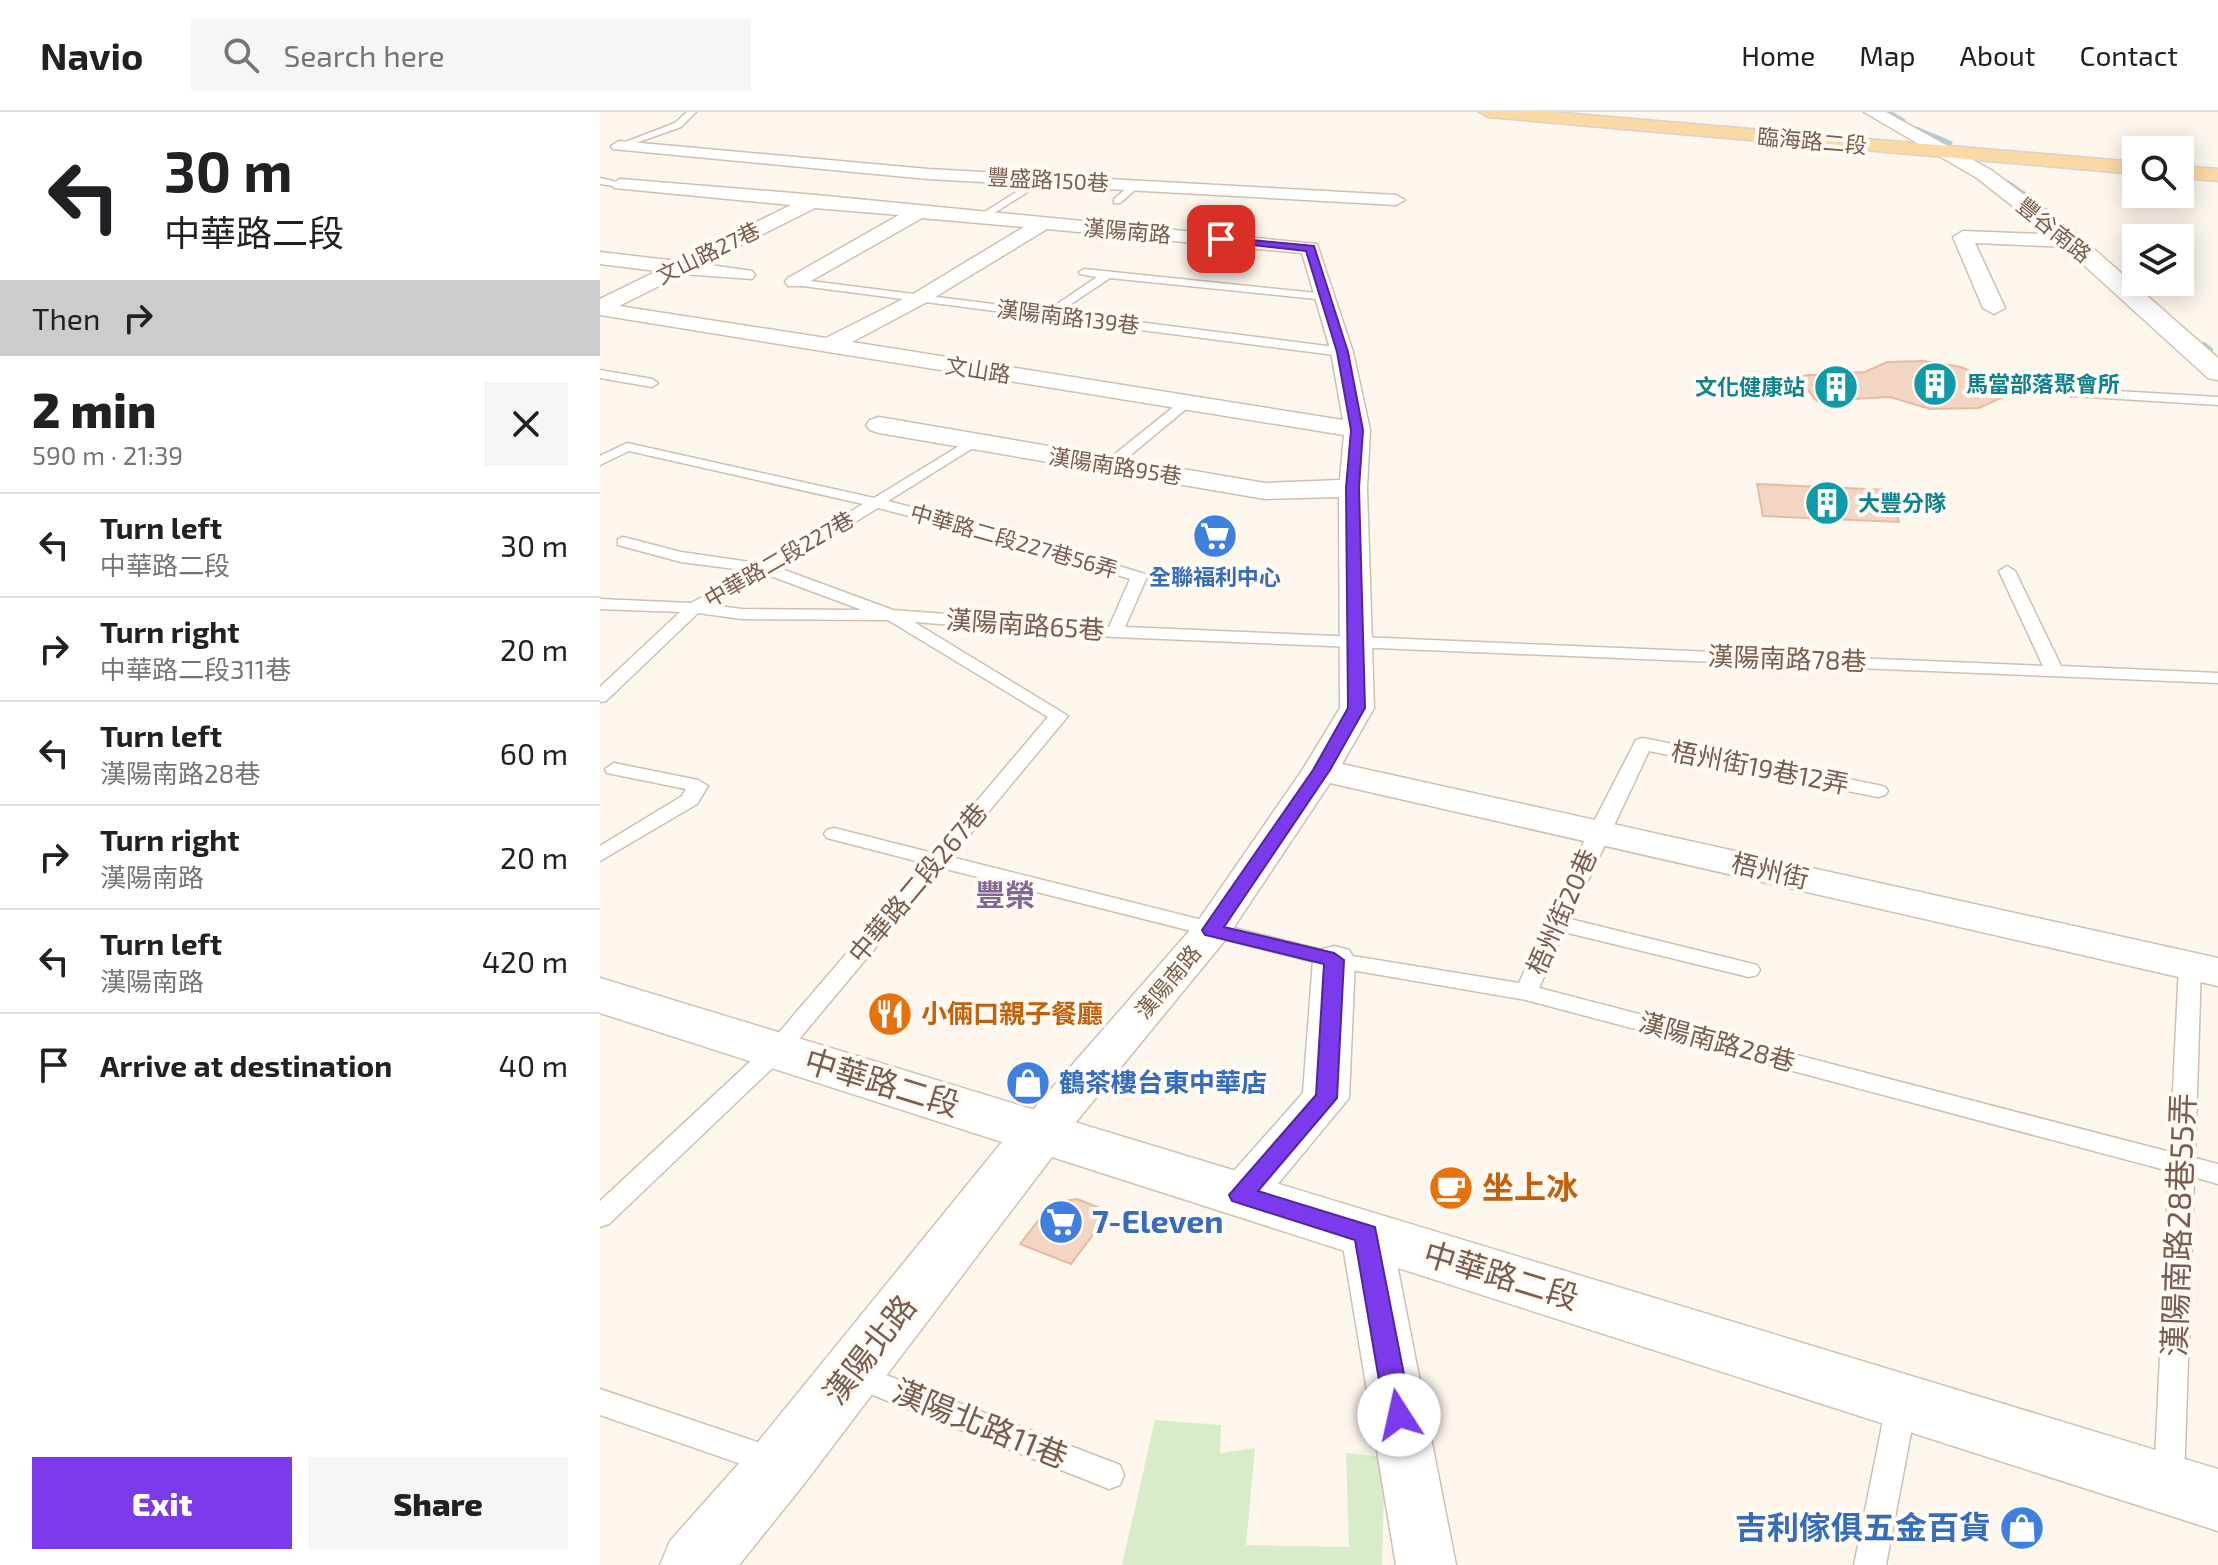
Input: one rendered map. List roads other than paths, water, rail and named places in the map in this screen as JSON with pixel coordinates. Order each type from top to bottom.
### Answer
[{"type":"main road","name":"臨海路二段","points":[[1488,112],[2122,165]]},
{"type":"main road","name":"臨海路二段","points":[[1543,112],[1940,150]]},
{"type":"main road","points":[[2194,171],[2218,173]]},
{"type":"street","name":"豐谷南路","points":[[1873,112],[1984,174],[2071,241],[2218,372]]},
{"type":"street","name":"豐盛路150巷","points":[[619,146],[700,155],[1042,180],[1396,200]]},
{"type":"street","points":[[607,185],[700,155]]},
{"type":"street","name":"漢陽南路","points":[[607,185],[817,200],[1044,223],[1230,232],[1310,248],[1342,352],[1357,430],[1353,488],[1357,708],[1321,770],[1212,930],[1041,1132]]},
{"type":"street","name":"文山路27巷","points":[[600,308],[817,200]]},
{"type":"street","points":[[795,282],[920,211]]},
{"type":"street","points":[[828,346],[920,298],[1044,223]]},
{"type":"street","points":[[1994,308],[1963,237],[2071,241]]},
{"type":"street","points":[[600,258],[745,275]]},
{"type":"street","name":"文山路","points":[[600,308],[1357,430]]},
{"type":"street","name":"漢陽南路95巷","points":[[879,425],[1265,491],[1353,488]]},
{"type":"street","name":"梧州街","points":[[1321,770],[2204,969]]},
{"type":"street","points":[[1241,1195],[1326,1098],[1334,960]]},
{"type":"street","name":"中華路二段","points":[[600,995],[2193,1492]]},
{"type":"street","name":"漢陽北路","points":[[695,1565],[781,1463],[1041,1132]]},
{"type":"street","points":[[1366,1234],[1426,1565]]},
{"type":"lane","points":[[619,146],[678,125],[692,112]]},
{"type":"lane","points":[[983,216],[1042,180]]},
{"type":"lane","points":[[1117,201],[1137,184]]},
{"type":"lane","points":[[1084,272],[1326,297]]},
{"type":"lane","points":[[1048,315],[1108,274]]},
{"type":"lane","name":"漢陽南路139巷","points":[[795,282],[1342,352]]},
{"type":"lane","points":[[600,374],[652,383]]},
{"type":"lane","points":[[1998,388],[2218,401]]},
{"type":"lane","points":[[1110,465],[1186,404]]},
{"type":"lane","name":"中華路二段227巷","points":[[600,697],[694,608],[767,569],[974,443]]},
{"type":"lane","points":[[600,461],[627,447],[878,503]]},
{"type":"lane","name":"中華路二段227巷56弄","points":[[878,503],[1139,577],[1115,632]]},
{"type":"lane","points":[[623,542],[681,557],[767,569],[891,615]]},
{"type":"lane","points":[[2007,571],[2054,670]]},
{"type":"lane","name":"漢陽南路65巷","points":[[600,604],[694,608],[742,614],[891,615],[1115,632],[1355,640]]},
{"type":"lane","name":"中華路二段267巷","points":[[600,1217],[777,1050],[1059,716],[891,615]]},
{"type":"lane","name":"漢陽南路78巷","points":[[1355,640],[2218,678]]},
{"type":"lane","name":"梧州街19巷12弄","points":[[1643,744],[1878,791]]},
{"type":"lane","name":"梧州街20巷","points":[[1526,992],[1598,833],[1643,744]]},
{"type":"lane","points":[[600,855],[690,800],[698,786],[614,769]]},
{"type":"lane","name":"漢陽南路28巷","points":[[834,834],[1334,960],[1526,992],[2218,1174]]},
{"type":"lane","points":[[1557,923],[1749,970]]},
{"type":"lane","name":"漢陽南路28巷55弄","points":[[2193,1492],[2181,1164],[2204,969]]},
{"type":"lane","name":"漢陽北路11巷","points":[[852,1373],[1109,1475]]},
{"type":"lane","points":[[1870,1565],[1902,1401]]},
{"type":"lane","points":[[600,1402],[781,1463]]},
{"type":"waterway","points":[[1888,112],[1903,121]]},
{"type":"waterway","points":[[1916,129],[1950,143]]},
{"type":"waterway","points":[[2008,183],[2030,198]]},
{"type":"waterway","points":[[2035,202],[2054,217]]},
{"type":"waterway","points":[[2204,345],[2210,350]]},
{"type":"place","name":"馬當部落聚會所","points":[[1935,384]]},
{"type":"place","name":"文化健康站","points":[[1836,387]]},
{"type":"place","name":"大豐分隊","points":[[1827,503]]},
{"type":"place","name":"全聯福利中心","points":[[1215,536]]},
{"type":"place","name":"小倆口親子餐廳","points":[[890,1014]]},
{"type":"place","name":"鶴茶樓台東中華店","points":[[1028,1083]]},
{"type":"place","name":"坐上冰","points":[[1451,1188]]},
{"type":"place","name":"7-Eleven","points":[[1061,1222]]},
{"type":"place","name":"吉利傢俱五金百貨","points":[[2022,1528]]},
{"type":"district","name":"豐榮","points":[[1005,896]]}]
